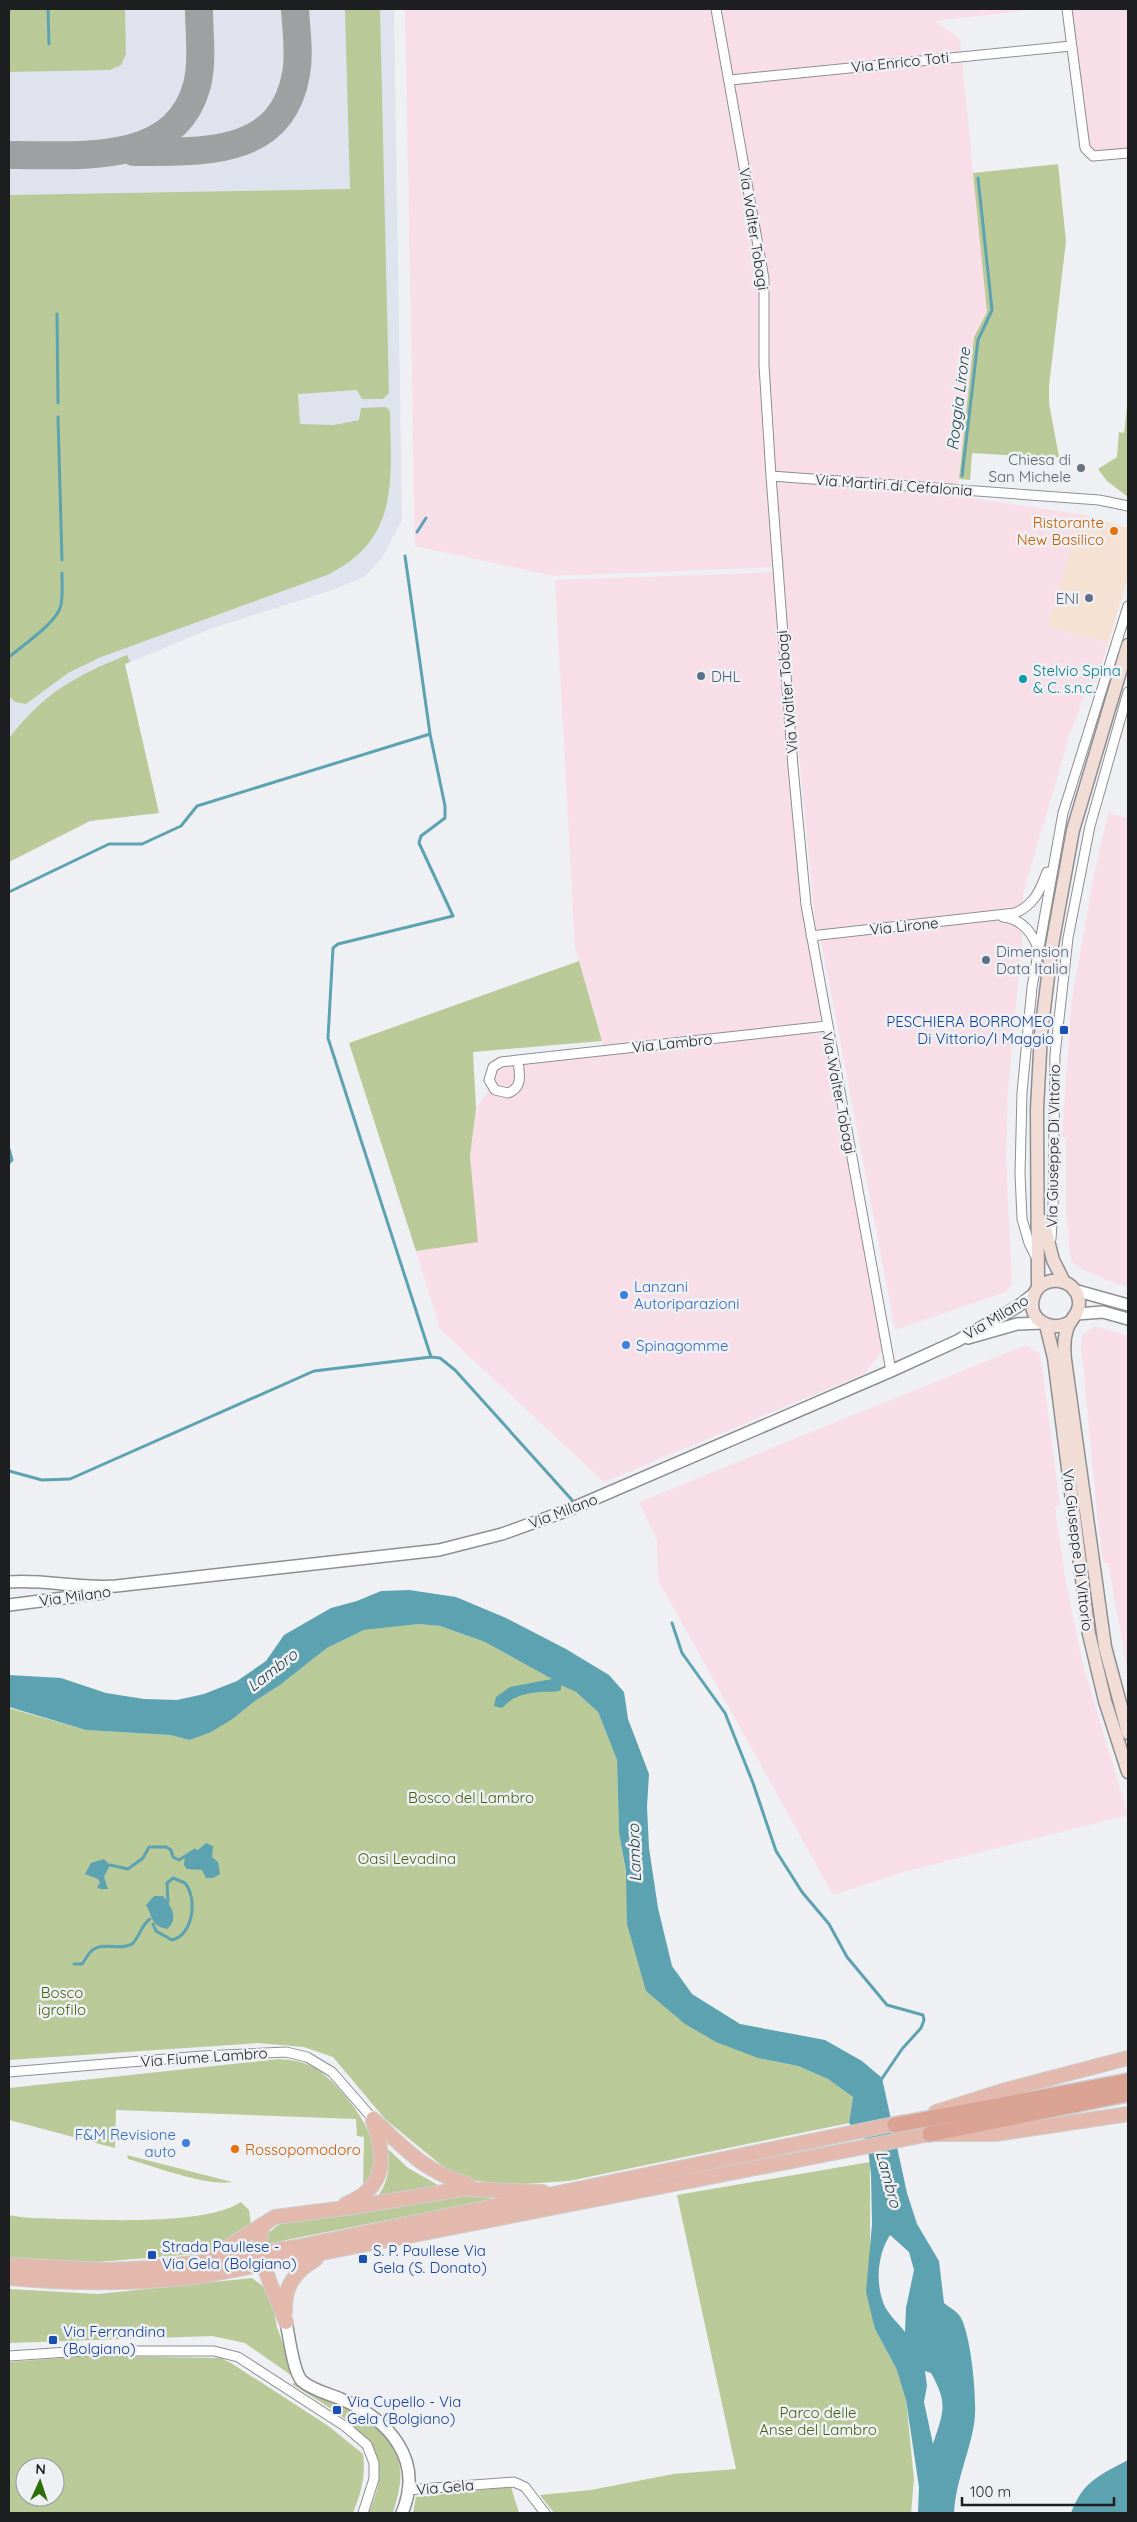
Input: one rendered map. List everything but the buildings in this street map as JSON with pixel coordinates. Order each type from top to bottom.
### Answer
[{"type":"highway","points":[[895,2125],[1128,2081]]},
{"type":"highway","points":[[930,2134],[1128,2094]]},
{"type":"main road","name":"Via Giuseppe Di Vittorio","points":[[1128,645],[1076,816],[1058,907],[1041,1034],[1037,1109],[1036,1190],[1039,1263],[1036,1290],[1032,1300],[1033,1311],[1044,1324],[1054,1358],[1092,1648],[1105,1701],[1128,1772]]},
{"type":"main road","name":"Via Giuseppe Di Vittorio","points":[[1114,696],[1128,664]]},
{"type":"main road","name":"Via Giuseppe Di Vittorio","points":[[1036,1190],[1050,1249],[1058,1271],[1079,1302],[1066,1333],[1064,1357],[1105,1647],[1128,1734]]},
{"type":"main road","points":[[1036,1290],[1051,1281],[1069,1286]]},
{"type":"main road","points":[[1044,1324],[1059,1327],[1073,1318]]},
{"type":"main road","points":[[9,2278],[88,2284],[130,2283],[203,2276],[262,2259],[562,2193],[895,2125],[1002,2091],[1128,2058]]},
{"type":"main road","points":[[9,2265],[106,2270],[262,2259],[329,2252],[930,2134],[995,2134],[1096,2118],[1128,2115]]},
{"type":"main road","points":[[373,2120],[411,2157],[424,2166],[448,2179],[480,2188]]},
{"type":"main road","points":[[329,2211],[356,2200],[370,2189],[377,2178],[382,2152],[373,2120]]},
{"type":"main road","points":[[202,2262],[239,2242],[275,2217],[329,2211],[435,2193],[480,2188],[562,2193]]},
{"type":"main road","points":[[263,2224],[259,2236],[262,2259],[286,2322]]},
{"type":"main road","points":[[286,2322],[284,2302],[293,2277],[299,2269],[329,2252]]},
{"type":"street","name":"Via Walter Tobagi","points":[[716,9],[764,279],[764,365],[770,476],[792,758],[811,936],[891,1372]]},
{"type":"street","points":[[1067,9],[1084,144],[1087,152],[1093,156],[1128,153]]},
{"type":"street","name":"Via Enrico Toti","points":[[730,80],[1071,46]]},
{"type":"street","name":"Via Martiri di Cefalonia","points":[[770,476],[1107,502],[1128,506]]},
{"type":"street","name":"Via Martiri di Cefalonia","points":[[1107,502],[1128,512]]},
{"type":"street","name":"Via Giuseppe Di Vittorio","points":[[1039,1263],[1029,1243],[1022,1219],[1020,1173],[1024,1066],[1029,1008],[1054,853],[1063,813],[1128,606]]},
{"type":"street","name":"Via Giuseppe Di Vittorio","points":[[1050,1249],[1053,1207],[1055,1055],[1068,938],[1090,826],[1128,692]]},
{"type":"street","name":"Via Lirone","points":[[811,936],[1015,913],[1031,904],[1041,889],[1054,853]]},
{"type":"street","name":"Via Lirone","points":[[998,916],[1010,917],[1026,928],[1033,935],[1038,949]]},
{"type":"street","name":"Via Lambro","points":[[518,1060],[827,1026]]},
{"type":"street","points":[[1069,1286],[1128,1305]]},
{"type":"street","name":"Via Milano","points":[[9,1582],[41,1581],[101,1587],[439,1550],[502,1534],[566,1511],[891,1372],[957,1341],[1017,1306],[1036,1290]]},
{"type":"street","points":[[1073,1318],[1103,1312],[1128,1319]]},
{"type":"street","name":"Via Milano","points":[[957,1341],[1017,1324],[1044,1324]]},
{"type":"street","name":"Via Milano","points":[[9,1605],[96,1594],[141,1583]]},
{"type":"street","name":"Via Fiume Lambro","points":[[9,2072],[219,2055],[286,2052],[307,2057],[328,2068],[347,2086],[373,2120]]},
{"type":"street","name":"Via Gela","points":[[286,2322],[297,2370],[303,2382],[342,2399],[376,2419],[397,2439],[406,2463],[407,2490],[514,2482],[525,2487],[545,2513]]},
{"type":"street","points":[[9,2356],[84,2351],[226,2353],[245,2360],[357,2435],[366,2445],[372,2455],[374,2472],[373,2487],[363,2513]]},
{"type":"street","points":[[402,2513],[407,2490]]},
{"type":"shaded area","points":[[9,9],[394,9],[402,520],[382,558],[364,577],[332,590],[213,628],[125,664],[159,813],[90,821],[9,862]]},
{"type":"shaded area","points":[[405,9],[1037,9],[935,21],[960,39],[987,312],[974,337],[957,496],[1081,514],[1048,626],[1108,643],[1097,683],[1090,682],[1070,734],[1023,894],[1022,942],[1008,1090],[1006,1158],[1012,1283],[1006,1292],[895,1330],[820,935],[816,930],[781,567],[554,576],[415,546]]},
{"type":"shaded area","points":[[1071,9],[1128,9],[1128,149],[1094,152],[1089,149]]},
{"type":"shaded area","points":[[1081,514],[1128,528],[1128,578],[1108,643],[1048,626]]},
{"type":"shaded area","points":[[777,572],[806,905],[886,1346],[864,1374],[604,1482],[440,1329],[416,1251],[477,1241],[470,1156],[476,1108],[491,1087],[493,1067],[605,1050],[575,947],[555,580]]},
{"type":"shaded area","points":[[1108,813],[1128,818],[1128,1288],[1081,1269],[1071,1261],[1066,1214],[1066,1138],[1062,1137],[1071,1005],[1092,885]]},
{"type":"shaded area","points":[[1095,1326],[1128,1336],[1128,1674],[1108,1563],[1103,1563],[1081,1344],[1083,1334]]},
{"type":"shaded area","points":[[1026,1345],[1039,1353],[1041,1358],[1060,1505],[1055,1507],[1066,1583],[1083,1665],[1128,1815],[907,1871],[833,1895],[658,1580],[657,1541],[639,1502]]},
{"type":"green space","points":[[9,9],[125,9],[126,54],[121,65],[110,70],[9,72]]},
{"type":"green space","points":[[345,9],[380,9],[389,393],[383,399],[362,399],[357,390],[298,394],[300,424],[334,425],[359,420],[361,408],[386,407],[390,411],[390,484],[386,506],[379,526],[368,544],[351,561],[327,575],[101,657],[68,673],[26,704],[15,702],[9,696],[9,195],[350,189]]},
{"type":"green space","points":[[1058,164],[1066,241],[1049,386],[1049,403],[1059,457],[972,453],[970,480],[959,479],[974,337],[987,312],[973,173]]},
{"type":"green space","points":[[1128,398],[1128,497],[1107,481],[1098,469],[1117,457],[1119,432],[1124,433]]},
{"type":"green space","points":[[127,655],[130,662],[125,664],[159,813],[90,821],[9,862],[9,738],[35,709],[62,688],[92,670]]},
{"type":"green space","points":[[579,961],[602,1041],[473,1052],[476,1108],[470,1156],[478,1242],[416,1251],[349,1043]]},
{"type":"green space","name":"Oasi Levadina","points":[[419,1624],[440,1626],[485,1642],[576,1692],[598,1712],[617,1760],[619,1833],[646,1991],[758,2058],[798,2066],[828,2079],[853,2097],[849,2123],[569,2181],[508,2185],[457,2178],[385,2119],[333,2057],[304,2047],[258,2043],[9,2060],[9,1708],[86,1730],[170,1735],[191,1740],[234,1718],[327,1648],[364,1630]]},
{"type":"green space","points":[[279,2059],[302,2062],[315,2068],[337,2087],[359,2114],[374,2145],[376,2160],[374,2173],[363,2188],[364,2137],[357,2136],[356,2119],[116,2110],[115,2148],[9,2120],[9,2088]]},
{"type":"green space","points":[[388,2149],[408,2168],[445,2189],[374,2201],[379,2195],[387,2177],[389,2164]]},
{"type":"green space","points":[[127,2155],[232,2182],[209,2182],[195,2179],[128,2159]]},
{"type":"green space","name":"Parco delle Anse del Lambro","points":[[870,2162],[870,2247],[875,2329],[896,2368],[906,2400],[914,2479],[911,2513],[554,2513],[540,2495],[591,2490],[673,2474],[736,2469],[677,2195]]},
{"type":"green space","points":[[470,2194],[493,2197],[489,2200],[266,2244],[268,2233],[281,2223],[371,2211],[417,2201]]},
{"type":"green space","points":[[241,2202],[249,2210],[251,2225],[210,2253],[97,2262],[9,2259],[9,2215],[29,2218],[155,2220],[204,2214],[225,2209]]},
{"type":"green space","points":[[252,2278],[265,2288],[295,2378],[245,2343],[212,2336],[9,2343],[9,2289],[98,2294]]},
{"type":"green space","points":[[89,2356],[221,2358],[327,2425],[363,2454],[364,2470],[362,2484],[353,2513],[9,2513],[9,2362]]},
{"type":"green space","points":[[299,2381],[361,2415],[387,2438],[396,2452],[400,2468],[400,2485],[393,2513],[368,2513],[373,2503],[379,2480],[379,2468],[375,2454],[367,2441],[344,2418],[292,2384]]},
{"type":"green space","points":[[511,2487],[519,2513],[413,2513],[416,2497]]},
{"type":"water","name":"Lambro","points":[[409,1590],[456,1597],[506,1618],[566,1649],[609,1675],[624,1692],[628,1719],[649,1774],[647,1807],[649,1848],[658,1908],[672,1966],[692,1994],[740,2024],[825,2040],[862,2061],[882,2078],[907,2193],[917,2224],[939,2261],[944,2303],[959,2315],[967,2335],[970,2351],[975,2415],[972,2435],[957,2490],[954,2513],[918,2513],[919,2487],[906,2400],[896,2368],[875,2329],[866,2292],[872,2224],[871,2174],[867,2141],[849,2123],[853,2097],[828,2079],[798,2066],[758,2058],[716,2042],[685,2024],[646,1991],[627,1924],[626,1872],[619,1833],[617,1760],[598,1712],[576,1692],[561,1685],[561,1690],[558,1691],[525,1694],[510,1701],[502,1708],[494,1706],[496,1697],[510,1687],[552,1679],[485,1642],[440,1626],[419,1624],[364,1630],[327,1648],[234,1718],[211,1732],[190,1740],[170,1735],[86,1730],[9,1707],[9,1675],[61,1678],[106,1693],[144,1699],[177,1700],[204,1694],[237,1681],[266,1661],[284,1635],[331,1608],[357,1601],[381,1591]],"holes":[[[890,2235],[909,2252],[914,2270],[906,2308],[905,2332],[889,2314],[880,2289],[880,2261]],[[925,2371],[931,2373],[937,2384],[942,2401],[942,2416],[933,2444],[924,2402],[927,2386]]]},
{"type":"water","points":[[206,1843],[213,1846],[212,1857],[218,1862],[220,1874],[213,1878],[206,1878],[202,1870],[187,1869],[184,1865],[185,1855],[198,1850]]},
{"type":"water","points":[[104,1859],[110,1865],[104,1877],[108,1889],[100,1889],[97,1887],[100,1883],[98,1879],[85,1874],[91,1863]]},
{"type":"water","points":[[154,1896],[163,1896],[173,1913],[173,1921],[167,1929],[155,1923],[146,1905]]},
{"type":"water","points":[[1128,2460],[1128,2513],[1071,2513],[1081,2493],[1087,2486],[1101,2475]]},
{"type":"waterway","points":[[48,9],[49,44]]},
{"type":"waterway","name":"Roggia Lirone","points":[[962,476],[978,340],[992,310],[978,178]]},
{"type":"waterway","points":[[57,314],[58,403]]},
{"type":"waterway","points":[[58,417],[62,560]]},
{"type":"waterway","points":[[417,532],[426,518]]},
{"type":"waterway","points":[[405,556],[430,734],[445,806],[445,818],[421,836],[419,843],[453,916],[338,944],[333,948],[328,1038],[431,1357]]},
{"type":"waterway","points":[[9,657],[54,619],[61,605],[62,573]]},
{"type":"waterway","points":[[9,892],[109,844],[142,844],[181,826],[197,806],[430,734]]},
{"type":"waterway","points":[[9,1149],[12,1160],[9,1163]]},
{"type":"waterway","points":[[9,1471],[42,1480],[70,1479],[314,1371],[431,1357],[440,1358],[455,1370],[572,1500]]},
{"type":"waterway","points":[[672,1623],[682,1653],[725,1713],[753,1783],[776,1851],[802,1892],[829,1924],[847,1957],[887,2005],[923,2015],[924,2020],[921,2028],[902,2049],[881,2080]]},
{"type":"waterway","points":[[110,1865],[128,1869],[143,1858],[149,1847],[166,1847],[171,1850],[173,1857],[179,1860],[195,1850]]},
{"type":"waterway","points":[[153,1924],[156,1931],[172,1940],[179,1937],[185,1931],[189,1924],[192,1907],[189,1890],[185,1883],[173,1878],[167,1883],[168,1902]]},
{"type":"waterway","points":[[74,1964],[82,1964],[90,1952],[98,1947],[123,1947],[132,1944],[150,1919]]},
{"type":"taxiway","points":[[9,155],[92,154],[120,151],[145,143],[168,131],[185,112],[197,85],[200,57],[199,9]]},
{"type":"taxiway","points":[[134,152],[185,151],[210,149],[234,144],[255,136],[274,122],[287,102],[296,74],[298,50],[295,9]]},
{"type":"place","name":"Chiesa di San Michele","points":[[1081,468]]},
{"type":"place","name":"Ristorante New Basilico","points":[[1114,531]]},
{"type":"place","name":"ENI","points":[[1089,598]]},
{"type":"place","name":"DHL","points":[[701,676]]},
{"type":"place","name":"Stelvio Spina & C. s.n.c.","points":[[1023,679]]},
{"type":"place","name":"Dimension Data Italia","points":[[986,960]]},
{"type":"place","name":"PESCHIERA BORROMEO Di Vittorio/I Maggio","points":[[1064,1030]]},
{"type":"place","name":"Lanzani Autoriparazioni","points":[[624,1295]]},
{"type":"place","name":"Spinagomme","points":[[626,1345]]},
{"type":"place","name":"F&M Revisione auto","points":[[186,2143]]},
{"type":"place","name":"Rossopomodoro","points":[[235,2149]]},
{"type":"place","name":"Strada Paullese - Via Gela (Bolgiano)","points":[[152,2255]]},
{"type":"place","name":"S. P. Paullese Via Gela (S. Donato)","points":[[363,2259]]},
{"type":"place","name":"Via Ferrandina (Bolgiano)","points":[[53,2340]]},
{"type":"place","name":"Via Cupello - Via Gela (Bolgiano)","points":[[337,2410]]},
{"type":"park label","name":"Bosco del Lambro","points":[[471,1797]]},
{"type":"park label","name":"Bosco igrofilo","points":[[62,2000]]}]
